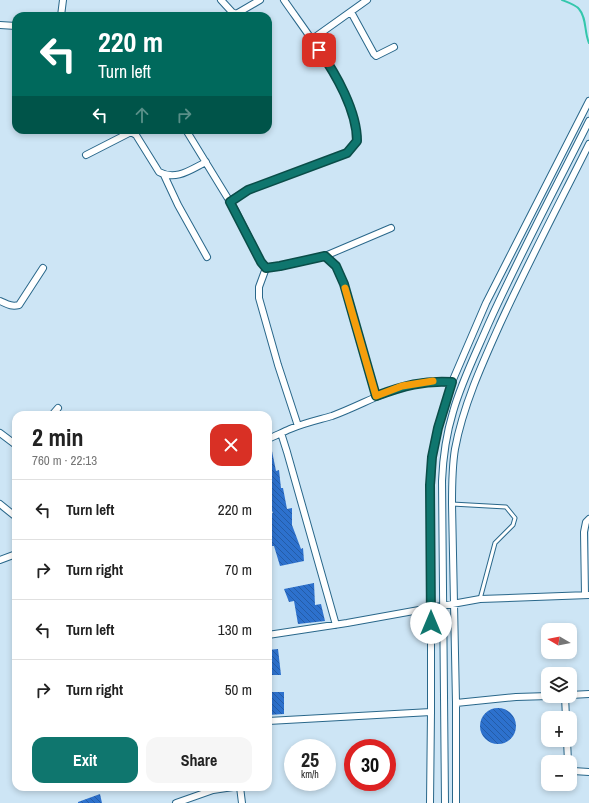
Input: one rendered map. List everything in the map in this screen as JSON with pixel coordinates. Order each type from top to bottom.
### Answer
[{"type":"street","points":[[62,12],[63,0]]},
{"type":"street","points":[[221,0],[232,12]]},
{"type":"street","points":[[239,12],[260,0]]},
{"type":"street","points":[[230,202],[248,190],[347,153],[357,141],[355,121],[345,96],[326,61],[284,0]]},
{"type":"street","points":[[311,40],[367,0]]},
{"type":"street","points":[[351,12],[376,56],[394,47]]},
{"type":"street","points":[[0,25],[12,26]]},
{"type":"street","points":[[430,803],[430,485],[432,457],[438,428],[452,382],[486,304],[589,102]]},
{"type":"street","points":[[445,803],[444,606],[442,572],[443,459],[447,434],[453,410],[471,364],[510,277],[589,121]]},
{"type":"street","points":[[86,155],[127,134]]},
{"type":"street","points":[[135,134],[159,172],[164,175],[174,176],[206,162]]},
{"type":"street","points":[[188,134],[230,202],[261,262],[266,268]]},
{"type":"street","points":[[456,803],[456,703],[452,504],[452,481],[455,450],[465,408],[484,358],[519,283],[589,144]]},
{"type":"street","points":[[164,175],[178,205],[207,257]]},
{"type":"street","points":[[266,268],[325,256],[390,228]]},
{"type":"street","points":[[325,256],[336,266],[344,284],[376,396]]},
{"type":"street","points":[[0,301],[10,306],[19,305],[43,268]]},
{"type":"street","points":[[266,268],[259,287],[259,298],[278,365],[298,426]]},
{"type":"street","points":[[272,437],[298,426],[332,415],[402,386],[435,381],[452,382]]},
{"type":"street","points":[[0,433],[12,442]]},
{"type":"street","points":[[281,433],[336,625]]},
{"type":"street","points":[[0,504],[12,514]]},
{"type":"street","points":[[272,634],[336,625],[480,599],[587,595],[584,532],[586,522],[589,519]]},
{"type":"street","points":[[0,560],[12,556]]},
{"type":"street","points":[[577,695],[589,694]]},
{"type":"street","points":[[456,703],[516,697],[541,696]]},
{"type":"street","points":[[272,721],[431,712]]},
{"type":"street","points":[[577,771],[589,772]]},
{"type":"street","points":[[176,803],[186,798],[210,791]]},
{"type":"street","points":[[240,791],[242,803]]},
{"type":"lane","points":[[452,504],[506,507],[515,518],[513,525],[495,542],[480,599]]},
{"type":"building","points":[[272,451],[276,471],[279,470],[281,488],[283,488],[287,509],[292,508],[292,525],[301,549],[303,548],[304,561],[280,566],[274,546],[272,546]]},
{"type":"building","points":[[314,583],[315,605],[321,604],[325,621],[298,624],[294,601],[289,602],[284,589]]},
{"type":"building","points":[[278,649],[281,675],[272,675],[272,650]]},
{"type":"building","points":[[272,692],[284,692],[284,714],[272,715]]},
{"type":"building","points":[[502,708],[511,713],[515,719],[515,733],[511,739],[502,744],[494,744],[485,739],[481,733],[480,722],[485,713],[491,709]]},
{"type":"building","points":[[100,794],[102,803],[78,803],[78,802]]},
{"type":"waterway","points":[[562,0],[576,6],[582,13],[589,43]]},
{"type":"slow traffic","points":[[345,288],[376,396],[402,386],[433,381]]},
{"type":"route","points":[[319,50],[345,96],[355,121],[357,141],[347,153],[248,190],[230,202],[261,262],[266,268],[325,256],[336,266],[344,284],[376,396],[402,386],[435,381],[452,382],[438,428],[432,457],[430,485],[431,623]]}]
